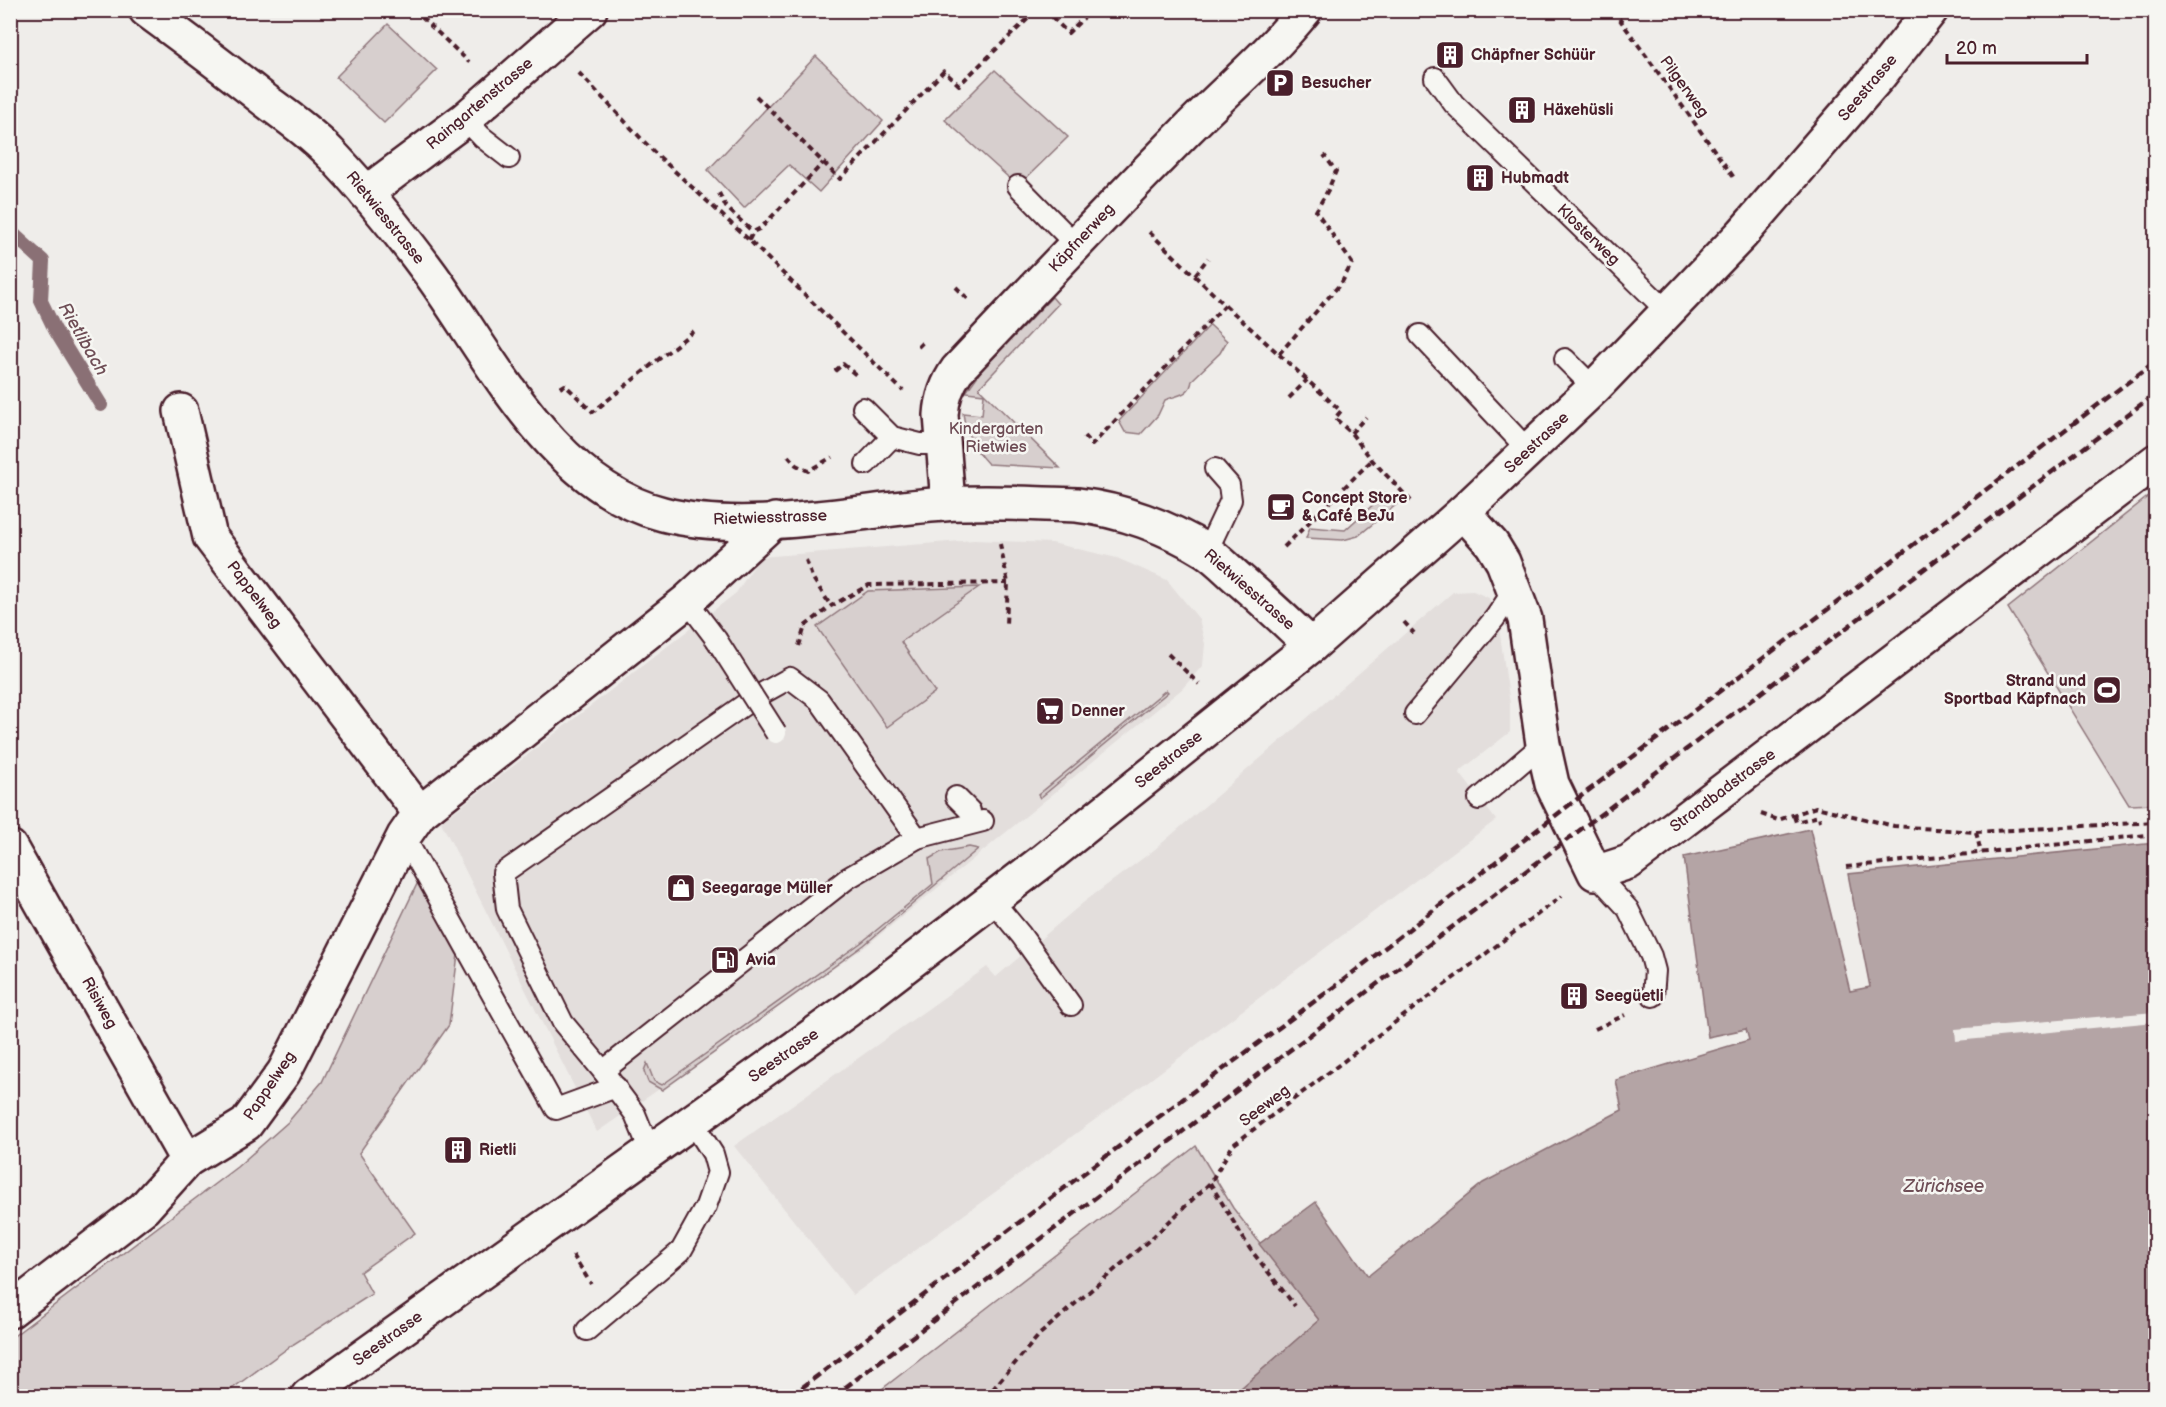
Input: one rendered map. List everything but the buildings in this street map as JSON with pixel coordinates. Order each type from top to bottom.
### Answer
[{"type":"street","name":"Rietwiesstrasse","points":[[146,10],[288,118],[330,154],[366,193],[430,274],[525,413],[581,471],[606,489],[633,504],[661,514],[689,520],[746,522],[948,503],[1096,507],[1138,519],[1207,551],[1285,619],[1311,646]]},
{"type":"street","name":"Raingartenstrasse","points":[[366,193],[465,119],[589,11]]},
{"type":"street","name":"Seestrasse","points":[[308,1396],[848,1010],[992,900],[1311,646],[1463,512],[1594,388],[1742,234],[1879,76],[1931,11]]},
{"type":"street","name":"Käpfnerweg","points":[[948,503],[941,408],[949,381],[1117,201],[1299,13]]},
{"type":"street","name":"Pappelweg","points":[[181,411],[210,537],[412,825]]},
{"type":"street","name":"Strandbadstrasse","points":[[1595,873],[1629,862],[2156,461]]},
{"type":"street","points":[[1463,512],[1492,544],[1503,562],[1525,619],[1543,744],[1552,784],[1595,873]]},
{"type":"street","name":"Pappelweg","points":[[10,1311],[144,1209],[186,1160],[246,1124],[284,1072],[412,825],[687,601],[776,520]]},
{"type":"street","name":"Risiweg","points":[[10,847],[186,1160]]},
{"type":"lane","name":"Klosterweg","points":[[1435,78],[1454,104],[1668,312]]},
{"type":"lane","points":[[465,119],[482,137],[509,158]]},
{"type":"lane","points":[[1018,186],[1076,245]]},
{"type":"lane","points":[[1420,335],[1528,451]]},
{"type":"lane","points":[[1565,359],[1594,388]]},
{"type":"lane","points":[[863,408],[892,438],[920,444],[943,444]]},
{"type":"lane","points":[[866,464],[892,438]]},
{"type":"lane","points":[[1207,551],[1231,500],[1229,485],[1215,469]]},
{"type":"lane","points":[[1415,714],[1495,618],[1514,590]]},
{"type":"lane","points":[[687,601],[716,639],[776,733]]},
{"type":"lane","points":[[651,1151],[635,1114],[616,1087],[563,1023],[507,909],[503,873],[754,698],[790,678],[819,700],[918,838]]},
{"type":"lane","points":[[1479,799],[1543,744]]},
{"type":"lane","points":[[603,1071],[848,878],[918,838],[977,816],[956,796]]},
{"type":"lane","points":[[412,825],[556,1109],[616,1087]]},
{"type":"lane","points":[[1595,873],[1628,909],[1651,956],[1655,971],[1653,996]]},
{"type":"lane","points":[[992,900],[1021,935],[1071,1005]]},
{"type":"lane","points":[[587,1330],[681,1251],[706,1206],[718,1172],[713,1154],[692,1121]]},
{"type":"path","points":[[414,10],[498,89]]},
{"type":"path","points":[[756,96],[840,179],[944,71],[959,85],[1037,10]]},
{"type":"path","points":[[1045,10],[1068,33],[1092,10]]},
{"type":"path","name":"Pilgerweg","points":[[1613,10],[1735,179]]},
{"type":"path","points":[[575,69],[653,151],[749,240],[905,392]]},
{"type":"path","points":[[1279,354],[1342,282],[1352,262],[1316,211],[1336,171],[1324,155]]},
{"type":"path","points":[[749,240],[753,232],[761,228],[823,163]]},
{"type":"path","points":[[719,193],[726,207],[753,232]]},
{"type":"path","points":[[1117,201],[1341,411],[1335,418],[1412,503]]},
{"type":"path","points":[[1195,275],[1208,258]]},
{"type":"path","points":[[956,287],[966,297]]},
{"type":"path","points":[[1084,436],[1092,445],[1225,304]]},
{"type":"path","points":[[556,391],[565,385],[593,412],[695,330]]},
{"type":"path","points":[[835,371],[843,364],[854,373]]},
{"type":"path","points":[[1289,399],[1307,380]]},
{"type":"path","points":[[1351,433],[1366,417]]},
{"type":"path","points":[[788,456],[796,465],[808,471],[848,447],[866,464]]},
{"type":"path","points":[[1284,547],[1372,460]]},
{"type":"path","points":[[999,539],[1008,583],[1006,624]]},
{"type":"path","points":[[812,577],[831,606]]},
{"type":"path","points":[[805,626],[831,606],[869,585],[1008,583]]},
{"type":"path","points":[[1404,622],[1414,633]]},
{"type":"path","points":[[1168,654],[1199,684]]},
{"type":"path","points":[[1727,789],[1761,815],[1778,820],[1816,807],[1894,826],[1976,832],[2156,822]]},
{"type":"path","points":[[1794,816],[1796,822],[1819,816],[1820,821]]},
{"type":"path","points":[[1976,832],[1981,853]]},
{"type":"path","points":[[1846,867],[2156,834]]},
{"type":"path","name":"Seeweg","points":[[984,1396],[993,1389],[1040,1334],[1154,1236],[1210,1183],[1233,1145],[1595,873]]},
{"type":"path","points":[[1210,1183],[1250,1250],[1295,1306]]},
{"type":"shaded area","points":[[974,540],[1052,543],[1117,558],[1167,580],[1199,619],[1205,644],[1203,665],[1182,689],[866,946],[597,1132],[441,822],[736,593],[760,557]]},
{"type":"shaded area","points":[[1473,591],[1489,598],[1499,628],[1510,704],[1510,732],[1459,772],[1496,820],[1147,1082],[853,1295],[734,1146],[987,967],[996,977],[1084,902],[1154,850],[1453,592]]},
{"type":"green space","points":[[388,24],[437,70],[384,123],[336,77]]},
{"type":"green space","points":[[816,56],[883,121],[819,192],[789,165],[744,208],[708,170]]},
{"type":"green space","points":[[995,70],[1068,137],[1018,186],[945,120]]},
{"type":"green space","name":"Kindergarten Rietwies","points":[[1052,297],[1058,304],[979,388],[1060,468],[988,464],[971,441],[963,413],[982,415],[984,394],[966,392],[981,371]]},
{"type":"green space","points":[[1210,325],[1227,341],[1220,353],[1192,380],[1186,392],[1165,400],[1158,415],[1141,434],[1125,432],[1119,421]]},
{"type":"green space","name":"Strand und Sportbad Käpfnach","points":[[2155,491],[2155,804],[2129,805],[2008,608]]},
{"type":"green space","points":[[1386,493],[1397,504],[1358,536],[1343,540],[1306,538],[1310,527],[1345,530]]},
{"type":"green space","points":[[979,587],[901,642],[935,692],[887,727],[817,627],[868,591]]},
{"type":"green space","points":[[1166,690],[1168,692],[1040,798],[1038,795]]},
{"type":"green space","points":[[969,847],[978,849],[864,945],[662,1090],[648,1082],[644,1071],[647,1063],[654,1081],[662,1085],[862,942],[933,884],[929,859],[941,852]]},
{"type":"green space","points":[[419,880],[458,954],[449,1025],[359,1153],[415,1233],[360,1272],[372,1294],[292,1345],[222,1396],[11,1396],[11,1338],[237,1167],[288,1122],[322,1082]]},
{"type":"green space","points":[[1196,1146],[1233,1208],[1319,1320],[1232,1396],[873,1396]]},
{"type":"water","name":"Zürichsee","points":[[1810,829],[1850,991],[1870,987],[1848,874],[2155,843],[2155,1396],[1232,1396],[1319,1320],[1259,1244],[1316,1202],[1368,1276],[1483,1183],[1622,1110],[1616,1080],[1749,1040],[1746,1029],[1708,1037],[1684,857]]},
{"type":"pier","points":[[2155,1012],[2155,1022],[1956,1041],[1955,1029]]},
{"type":"waterway","name":"Rietlibach","points":[[10,231],[43,261],[41,301],[55,330],[101,405]]},
{"type":"railway","points":[[791,1396],[1117,1148],[1342,981],[1564,809],[2156,361]]},
{"type":"railway","points":[[834,1396],[2156,393]]},
{"type":"place","name":"Chäpfner Schüür","points":[[1450,55]]},
{"type":"place","name":"Besucher","points":[[1280,83]]},
{"type":"place","name":"Häxehüsli","points":[[1522,110]]},
{"type":"place","name":"Hubmadt","points":[[1480,178]]},
{"type":"place","name":"Concept Store & Café BeJu","points":[[1281,507]]},
{"type":"place","name":"Strand und Sportbad Käpfnach","points":[[2107,690]]},
{"type":"place","name":"Denner","points":[[1050,711]]},
{"type":"place","name":"Seegarage Müller","points":[[681,888]]},
{"type":"place","name":"Avia","points":[[725,960]]},
{"type":"place","name":"Seegüetli","points":[[1574,996]]},
{"type":"place","name":"Rietli","points":[[458,1150]]}]
